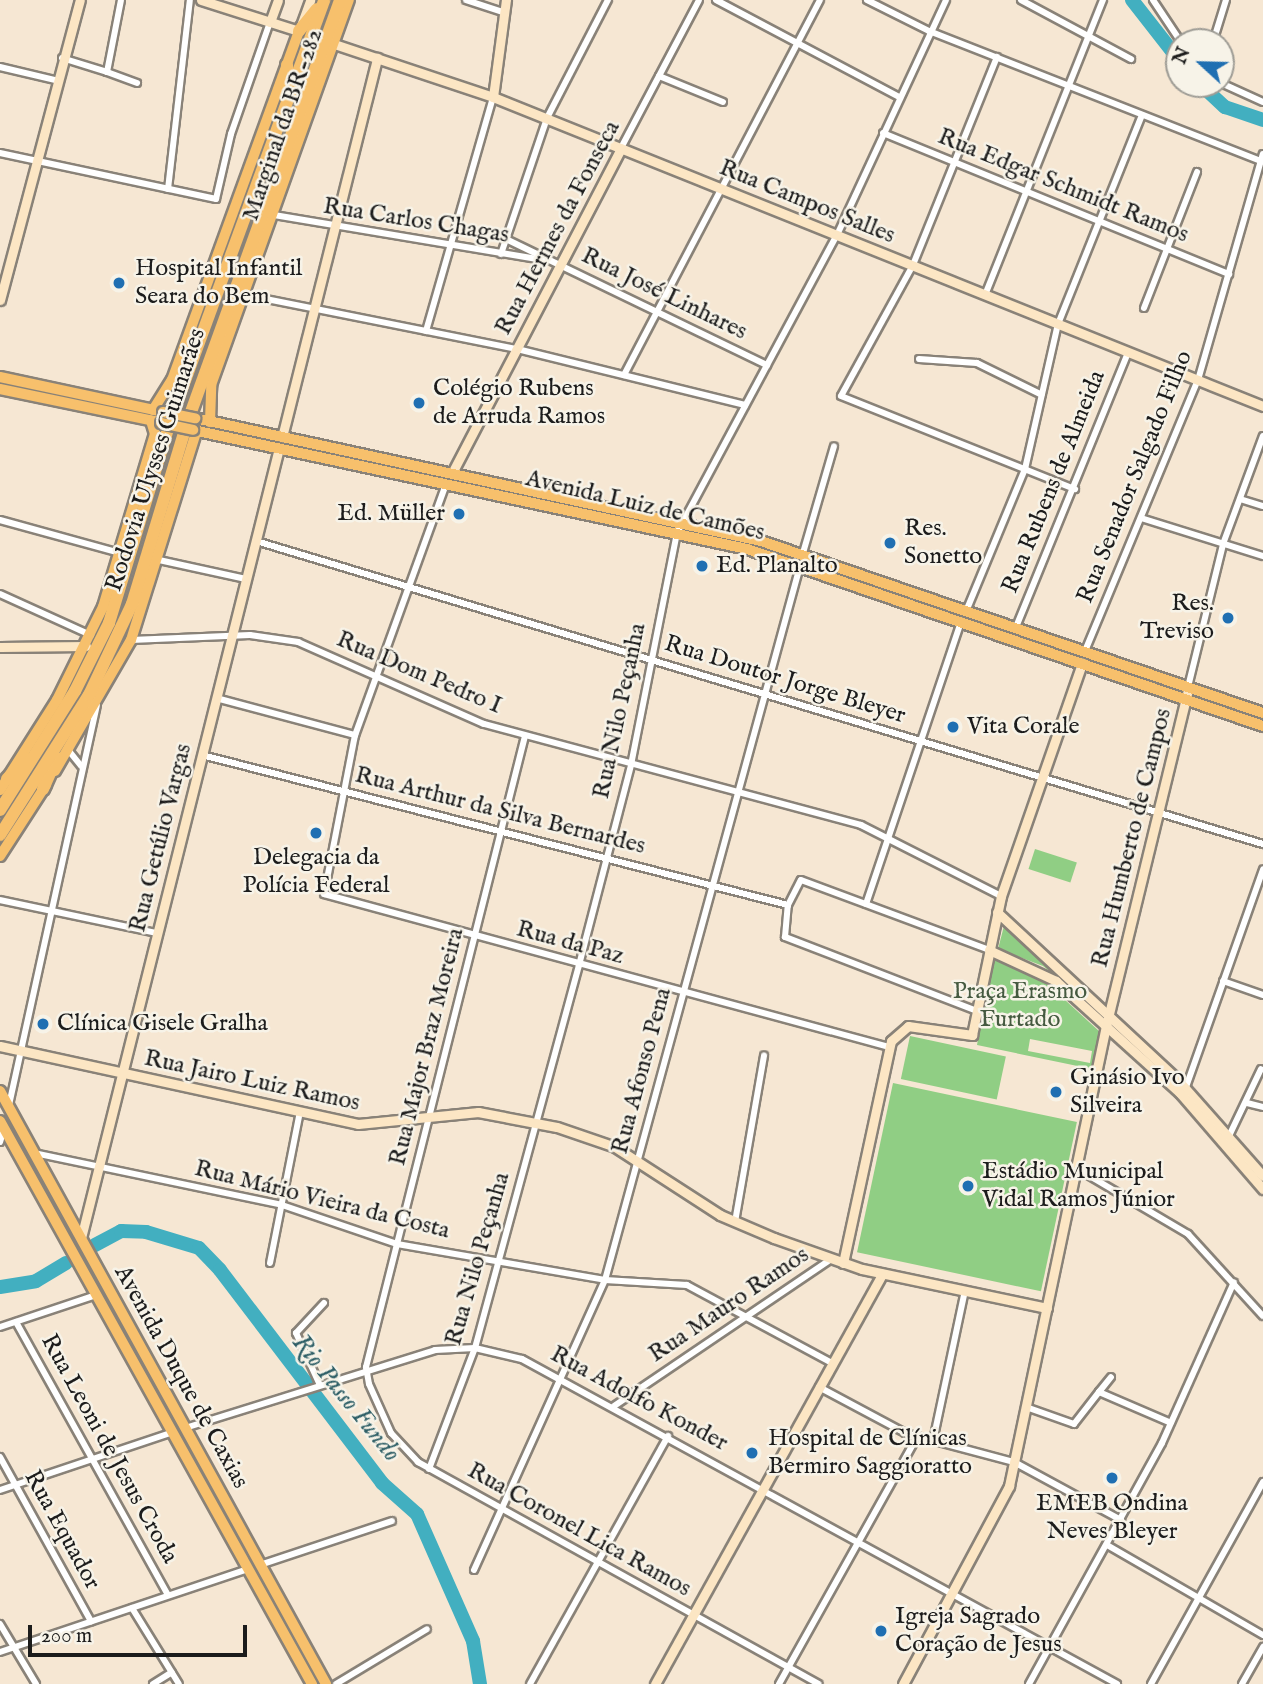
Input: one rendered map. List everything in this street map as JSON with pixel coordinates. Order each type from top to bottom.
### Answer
[{"type":"highway","points":[[299,31],[324,0]]},
{"type":"highway","name":"Rodovia Ulysses Guimarães","points":[[0,810],[46,738],[117,603],[171,419],[324,0]]},
{"type":"highway","name":"Rodovia Ulysses Guimarães","points":[[0,835],[64,736],[132,604],[187,423],[340,0]]},
{"type":"highway","points":[[286,65],[289,95]]},
{"type":"highway","points":[[300,111],[324,73]]},
{"type":"highway","points":[[43,789],[64,736]]},
{"type":"highway","points":[[4,784],[46,738]]},
{"type":"main road","name":"Marginal da BR-282","points":[[210,422],[211,386],[246,295],[349,0]]},
{"type":"main road","name":"Marginal da BR-282","points":[[4,784],[88,640],[122,553],[155,434],[157,416],[299,31]]},
{"type":"main road","name":"Avenida Luiz de Camões","points":[[0,377],[195,426],[682,522],[803,553],[1263,713]]},
{"type":"main road","points":[[0,388],[27,383]]},
{"type":"main road","name":"Avenida Luiz de Camões","points":[[0,388],[157,416]]},
{"type":"main road","name":"Avenida Luiz de Camões","points":[[195,426],[210,422],[281,442]]},
{"type":"main road","points":[[0,856],[97,706],[131,640],[159,560],[195,426]]},
{"type":"main road","name":"Avenida Luiz de Camões","points":[[449,478],[800,565],[1263,726]]},
{"type":"main road","name":"Avenida Duque de Caxias","points":[[0,1090],[326,1684]]},
{"type":"main road","name":"Avenida Duque de Caxias","points":[[2,1125],[313,1684]]},
{"type":"street","points":[[0,300],[55,80],[80,0]]},
{"type":"street","points":[[107,72],[121,0]]},
{"type":"street","points":[[168,189],[190,0]]},
{"type":"street","points":[[0,153],[33,163],[216,199],[231,134],[278,0]]},
{"type":"street","name":"Marginal da BR-282","points":[[299,31],[310,0]]},
{"type":"street","points":[[466,0],[504,12]]},
{"type":"street","points":[[426,331],[493,97],[506,0]]},
{"type":"street","points":[[501,254],[547,118],[608,0]]},
{"type":"street","name":"Rua Hermes da Fonseca","points":[[324,894],[355,735],[405,586],[449,478],[517,349],[556,263],[621,148],[699,0]]},
{"type":"street","points":[[716,0],[899,97]]},
{"type":"street","points":[[624,375],[820,0]]},
{"type":"street","points":[[867,0],[929,32],[1142,115],[1262,157]]},
{"type":"street","name":"Rua Nilo Peçanha","points":[[429,1469],[475,1348],[579,965],[631,765],[677,533],[837,235],[946,0]]},
{"type":"street","points":[[1021,0],[1089,34],[1131,59]]},
{"type":"street","points":[[985,295],[1103,0]]},
{"type":"street","points":[[1153,0],[1172,28]]},
{"type":"street","points":[[1217,28],[1226,0]]},
{"type":"street","points":[[205,1],[299,31]]},
{"type":"street","name":"Rua Campos Salles","points":[[334,44],[493,97],[547,118],[1263,406]]},
{"type":"street","points":[[997,57],[913,265],[841,396],[1075,489]]},
{"type":"street","points":[[62,58],[137,83]]},
{"type":"street","name":"Rua Getúlio Vargas","points":[[81,1238],[377,58]]},
{"type":"street","points":[[0,67],[55,80]]},
{"type":"street","points":[[659,76],[723,102]]},
{"type":"street","points":[[1235,89],[1263,102]]},
{"type":"street","points":[[967,609],[1025,468],[1058,324],[1142,115]]},
{"type":"street","name":"Rua Edgar Schmidt Ramos","points":[[883,133],[1229,274]]},
{"type":"street","name":"Rua Senador Salgado Filho","points":[[1085,651],[1198,380],[1262,157]]},
{"type":"street","points":[[1144,309],[1197,172]]},
{"type":"street","name":"Rua Carlos Chagas","points":[[274,215],[334,229],[556,263]]},
{"type":"street","name":"Rua José Linhares","points":[[506,239],[767,365]]},
{"type":"street","points":[[246,295],[517,349],[746,405]]},
{"type":"street","name":"Rua Rubens de Almeida","points":[[1016,627],[1075,489],[1128,352]]},
{"type":"street","points":[[919,359],[977,363],[1042,395]]},
{"type":"street","name":"Rua Humberto de Campos","points":[[903,1684],[1000,1510],[1014,1462],[1108,1015],[1223,544],[1263,436]]},
{"type":"street","points":[[803,553],[834,446]]},
{"type":"street","points":[[1240,499],[1263,506]]},
{"type":"street","points":[[1141,518],[1263,556]]},
{"type":"street","points":[[0,520],[122,553]]},
{"type":"street","name":"Rua Doutor Jorge Bleyer","points":[[256,541],[1263,844]]},
{"type":"street","points":[[159,560],[246,579]]},
{"type":"street","name":"Rua Afonso Pena","points":[[474,1570],[605,1280],[800,565]]},
{"type":"street","points":[[0,594],[88,640]]},
{"type":"street","points":[[866,904],[961,621]]},
{"type":"street","name":"Rua Dom Pedro I","points":[[131,640],[232,636],[298,642],[374,673],[464,718],[889,836],[1001,896]]},
{"type":"street","points":[[0,647],[88,640]]},
{"type":"street","points":[[843,1263],[889,1047],[897,1030],[908,1026],[972,1035],[1001,896],[1082,663]]},
{"type":"street","points":[[216,698],[355,735]]},
{"type":"street","points":[[9,1107],[97,706]]},
{"type":"street","name":"Rua Major Braz Moreira","points":[[366,1367],[525,736]]},
{"type":"street","points":[[69,751],[82,768]]},
{"type":"street","name":"Rua Arthur da Silva Bernardes","points":[[202,755],[788,905]]},
{"type":"street","points":[[1186,1087],[1263,869]]},
{"type":"street","points":[[977,1011],[785,937],[788,905],[801,880],[1043,971],[1180,1093],[1263,1189]]},
{"type":"street","name":"Rua da Paz","points":[[324,894],[474,937],[889,1047]]},
{"type":"street","points":[[0,900],[157,933]]},
{"type":"street","points":[[997,912],[1186,1087],[1263,1176]]},
{"type":"street","points":[[1223,981],[1263,995]]},
{"type":"street","name":"Rua Jairo Luiz Ramos","points":[[0,1046],[371,1125],[430,1114],[478,1112],[536,1123],[598,1139],[638,1160],[735,1222],[831,1259],[882,1274],[1047,1308]]},
{"type":"street","points":[[735,1222],[764,1055]]},
{"type":"street","points":[[1229,1136],[1261,1069]]},
{"type":"street","points":[[1247,1103],[1263,1107]]},
{"type":"street","points":[[270,1263],[300,1112]]},
{"type":"street","points":[[0,1142],[2,1125]]},
{"type":"street","name":"Rua Mário Vieira da Costa","points":[[34,1153],[282,1205],[397,1244],[605,1280],[687,1285],[748,1315],[832,1363]]},
{"type":"street","points":[[1076,1168],[1188,1234],[1263,1316]]},
{"type":"street","name":"Rua Mauro Ramos","points":[[614,1406],[831,1259]]},
{"type":"street","points":[[654,1684],[882,1274]]},
{"type":"street","points":[[1029,1684],[1121,1520],[1171,1423],[1234,1282]]},
{"type":"street","points":[[933,1441],[965,1291]]},
{"type":"street","points":[[0,1327],[96,1295]]},
{"type":"street","points":[[320,1383],[296,1333],[324,1303]]},
{"type":"street","name":"Rua Leoni de Jesus Croda","points":[[16,1322],[168,1595]]},
{"type":"street","name":"Rua Adolfo Konder","points":[[185,1427],[366,1367],[475,1348],[561,1377],[1117,1684]]},
{"type":"street","name":"Rua Coronel Lica Ramos","points":[[366,1367],[391,1433],[429,1469],[819,1684]]},
{"type":"street","points":[[1026,1408],[1074,1424],[1111,1377]]},
{"type":"street","points":[[819,1387],[917,1437],[1014,1462],[1121,1520]]},
{"type":"street","points":[[1099,1392],[1171,1423]]},
{"type":"street","points":[[0,1490],[173,1432]]},
{"type":"street","points":[[530,1684],[668,1436]]},
{"type":"street","points":[[779,1684],[917,1437]]},
{"type":"street","name":"Rua Equador","points":[[0,1457],[91,1622]]},
{"type":"street","points":[[1151,1684],[1263,1482]]},
{"type":"street","points":[[260,1565],[392,1521]]},
{"type":"street","points":[[1107,1545],[1263,1635]]},
{"type":"street","points":[[0,1652],[248,1569]]},
{"type":"street","points":[[132,1608],[179,1684]]},
{"type":"street","points":[[0,1623],[36,1684]]},
{"type":"street","points":[[336,1684],[426,1629]]},
{"type":"street","points":[[1242,1684],[1263,1647]]},
{"type":"street","points":[[153,1684],[172,1672]]},
{"type":"green space","points":[[1035,849],[1077,863],[1070,883],[1029,869]]},
{"type":"green space","points":[[1004,926],[1105,1017],[1043,966],[998,949]]},
{"type":"green space","name":"Praça Erasmo Furtado","points":[[992,956],[1040,977],[1100,1032],[1092,1069],[977,1045]],"holes":[[[1030,1039],[1092,1051],[1090,1063],[1028,1051]]]},
{"type":"green space","points":[[910,1036],[1006,1056],[997,1099],[901,1079]]},
{"type":"green space","name":"Estádio Municipal Vidal Ramos Júnior","points":[[893,1083],[1077,1122],[1041,1291],[857,1252]]},
{"type":"waterway","points":[[1132,0],[1165,42]]},
{"type":"waterway","points":[[1215,98],[1225,107],[1263,120]]},
{"type":"waterway","name":"Rio Passo Fundo","points":[[95,1245],[121,1231],[146,1232],[199,1248],[220,1270],[382,1483],[417,1514],[473,1641],[480,1684]]},
{"type":"waterway","name":"Rio Passo Fundo","points":[[0,1287],[36,1281],[66,1263]]},
{"type":"place","name":"Hospital Infantil Seara do Bem","points":[[119,283]]},
{"type":"place","name":"Colégio Rubens de Arruda Ramos","points":[[419,403]]},
{"type":"place","name":"Ed. Müller","points":[[459,514]]},
{"type":"place","name":"Res. Sonetto","points":[[890,543]]},
{"type":"place","name":"Ed. Planalto","points":[[702,566]]},
{"type":"place","name":"Res. Treviso","points":[[1228,618]]},
{"type":"place","name":"Vita Corale","points":[[953,727]]},
{"type":"place","name":"Delegacia da Polícia Federal","points":[[316,833]]},
{"type":"place","name":"Clínica Gisele Gralha","points":[[43,1024]]},
{"type":"place","name":"Ginásio Ivo Silveira","points":[[1056,1092]]},
{"type":"place","name":"Estádio Municipal Vidal Ramos Júnior","points":[[968,1186]]},
{"type":"place","name":"Hospital de Clínicas Bermiro Saggioratto","points":[[752,1453]]},
{"type":"place","name":"EMEB Ondina Neves Bleyer","points":[[1112,1478]]},
{"type":"place","name":"Igreja Sagrado Coração de Jesus","points":[[881,1631]]}]
